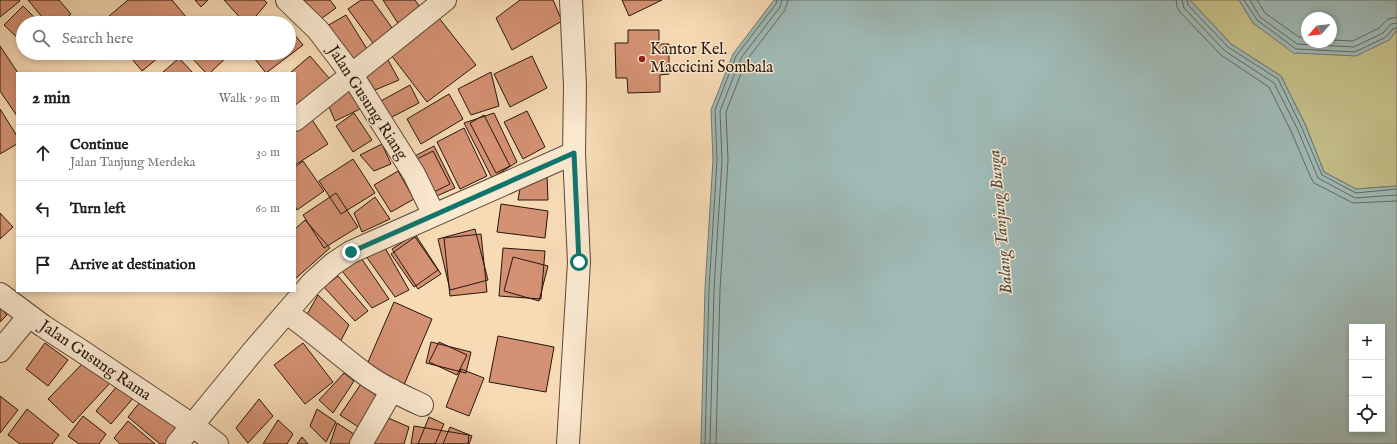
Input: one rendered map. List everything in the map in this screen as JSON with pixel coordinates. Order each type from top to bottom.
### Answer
[{"type":"street","name":"Jalan Gusung Riang","points":[[287,0],[318,30],[352,75],[414,174],[434,215]]},
{"type":"street","points":[[296,119],[445,0]]},
{"type":"street","points":[[568,444],[579,262],[574,153],[575,85],[571,0]]},
{"type":"street","points":[[177,444],[254,350],[312,283],[333,264],[351,252],[574,153]]},
{"type":"street","name":"Jalan Gusung Rama","points":[[0,294],[29,316],[192,425],[217,444]]},
{"type":"street","points":[[287,313],[366,375],[422,405]]},
{"type":"street","points":[[0,351],[29,316]]},
{"type":"street","points":[[361,444],[392,390]]},
{"type":"shaded area","points":[[1190,0],[1239,0],[1253,23],[1297,53],[1389,40],[1397,30],[1397,186],[1356,189],[1324,172],[1305,124],[1281,76],[1231,44]]},
{"type":"water","name":"Balang Tanjung Bunga","points":[[774,0],[1190,0],[1231,44],[1281,76],[1305,124],[1324,172],[1356,189],[1397,186],[1397,444],[701,444],[705,289],[713,160],[711,110],[733,54]]},
{"type":"water","points":[[1239,0],[1397,0],[1397,30],[1389,40],[1356,56],[1295,54],[1253,23]]},
{"type":"building","points":[[0,0],[19,0],[20,1],[0,17]]},
{"type":"building","points":[[28,0],[59,0],[71,14],[69,16],[41,16]]},
{"type":"building","points":[[128,0],[172,0],[185,16],[109,16]]},
{"type":"building","points":[[195,0],[208,0],[201,7]]},
{"type":"building","points":[[224,0],[264,0],[267,3],[256,16],[239,16]]},
{"type":"building","points":[[302,0],[330,0],[336,8],[318,21]]},
{"type":"building","points":[[361,0],[372,0],[398,36],[378,50],[348,9]]},
{"type":"building","points":[[383,0],[415,0],[424,13],[401,28]]},
{"type":"building","points":[[520,0],[553,0],[562,21],[512,50],[496,18]]},
{"type":"building","points":[[622,0],[662,0],[629,16]]},
{"type":"building","points":[[23,6],[33,16],[16,16],[16,36],[4,25]]},
{"type":"building","points":[[346,15],[370,54],[351,65],[327,26]]},
{"type":"building","points":[[439,18],[476,65],[427,102],[391,55]]},
{"type":"building","name":"Kantor Kel. Maccicini Sombala","points":[[628,30],[659,30],[659,44],[669,44],[669,74],[660,75],[660,92],[628,93],[627,78],[616,78],[615,43],[628,43]]},
{"type":"building","points":[[296,36],[303,45],[296,50]]},
{"type":"building","points":[[0,46],[17,72],[16,72],[16,115],[0,91]]},
{"type":"building","points":[[384,53],[399,80],[375,90],[361,69]]},
{"type":"building","points":[[310,56],[335,85],[296,106],[296,72],[291,72]]},
{"type":"building","points":[[532,56],[547,88],[510,107],[494,74]]},
{"type":"building","points":[[133,60],[155,60],[142,71]]},
{"type":"building","points":[[177,60],[181,60],[192,72],[163,72]]},
{"type":"building","points":[[194,60],[224,60],[211,72],[205,72]]},
{"type":"building","points":[[256,60],[283,60],[267,72],[265,72]]},
{"type":"building","points":[[491,72],[499,106],[471,115],[458,89]]},
{"type":"building","points":[[410,85],[419,103],[388,119],[379,102]]},
{"type":"building","points":[[348,86],[360,109],[335,121],[327,102]]},
{"type":"building","points":[[449,94],[463,119],[421,144],[407,119]]},
{"type":"building","points":[[0,109],[16,134],[16,145],[0,154]]},
{"type":"building","points":[[527,111],[545,147],[523,159],[504,122]]},
{"type":"building","points":[[354,113],[372,140],[353,152],[336,126]]},
{"type":"building","points":[[494,113],[517,162],[492,178],[464,123]]},
{"type":"building","points":[[309,115],[328,144],[296,164],[296,123]]},
{"type":"building","points":[[484,115],[510,166],[496,173],[470,123]]},
{"type":"building","points":[[464,128],[487,176],[460,189],[437,142]]},
{"type":"building","points":[[382,144],[391,164],[374,171],[360,155]]},
{"type":"building","points":[[434,146],[455,188],[432,198],[411,158]]},
{"type":"building","points":[[433,151],[450,184],[434,192],[417,159]]},
{"type":"building","points":[[353,159],[375,193],[341,214],[319,181]]},
{"type":"building","points":[[303,161],[324,191],[297,210],[296,208],[296,166]]},
{"type":"building","points":[[398,171],[414,199],[391,212],[374,185]]},
{"type":"building","points":[[547,175],[548,200],[518,200],[521,183]]},
{"type":"building","points":[[336,193],[358,227],[324,248],[303,215]]},
{"type":"building","points":[[375,197],[390,219],[362,232],[354,213]]},
{"type":"building","points":[[501,204],[548,211],[545,238],[497,232]]},
{"type":"building","points":[[0,213],[13,227],[0,239]]},
{"type":"building","points":[[305,220],[330,248],[296,278],[296,228]]},
{"type":"building","points":[[475,229],[488,280],[450,290],[438,239]]},
{"type":"building","points":[[415,234],[441,274],[418,289],[392,249]]},
{"type":"building","points":[[481,234],[487,292],[450,296],[444,238]]},
{"type":"building","points":[[415,237],[438,270],[414,287],[391,254]]},
{"type":"building","points":[[384,246],[409,290],[395,297],[363,252]]},
{"type":"building","points":[[503,248],[545,251],[541,299],[499,296]]},
{"type":"building","points":[[513,257],[548,266],[539,301],[504,291]]},
{"type":"building","points":[[361,258],[389,299],[372,308],[342,271]]},
{"type":"building","points":[[338,276],[368,311],[355,321],[324,287]]},
{"type":"building","points":[[318,295],[349,325],[337,348],[305,318]]},
{"type":"building","points":[[394,302],[432,319],[404,385],[365,369]]},
{"type":"building","points":[[0,307],[7,315],[0,322]]},
{"type":"building","points":[[498,336],[554,347],[546,392],[489,382]]},
{"type":"building","points":[[431,342],[471,352],[466,373],[426,363]]},
{"type":"building","points":[[439,342],[467,355],[457,375],[429,362]]},
{"type":"building","points":[[45,343],[68,360],[48,386],[26,369]]},
{"type":"building","points":[[303,343],[333,382],[305,404],[274,365]]},
{"type":"building","points":[[86,360],[110,383],[73,423],[48,399]]},
{"type":"building","points":[[461,369],[484,378],[469,416],[446,407]]},
{"type":"building","points":[[344,373],[354,381],[333,413],[319,400]]},
{"type":"building","points":[[119,384],[134,397],[111,424],[96,411]]},
{"type":"building","points":[[361,384],[377,396],[360,428],[340,415]]},
{"type":"building","points":[[0,396],[18,410],[0,433]]},
{"type":"building","points":[[144,397],[183,430],[171,444],[160,444],[128,417]]},
{"type":"building","points":[[259,399],[273,416],[248,443],[236,428]]},
{"type":"building","points":[[27,409],[59,435],[52,444],[20,444],[8,435]]},
{"type":"building","points":[[317,409],[336,422],[326,442],[310,426]]},
{"type":"building","points":[[83,416],[106,434],[99,444],[79,444],[68,436]]},
{"type":"building","points":[[386,417],[409,427],[404,444],[374,444]]},
{"type":"building","points":[[429,417],[444,424],[435,444],[418,444]]},
{"type":"building","points":[[278,420],[293,434],[287,444],[263,444]]},
{"type":"building","points":[[128,421],[155,444],[120,444],[114,438]]},
{"type":"building","points":[[337,423],[357,436],[354,444],[330,444]]},
{"type":"building","points":[[414,426],[469,435],[468,444],[411,444]]},
{"type":"building","points":[[450,427],[472,436],[469,444],[443,444]]},
{"type":"building","points":[[302,437],[308,444],[297,444]]},
{"type":"place","name":"Kantor Kel. Maccicini Sombala","points":[[642,59]]},
{"type":"route","points":[[351,252],[574,153],[579,262]]}]
